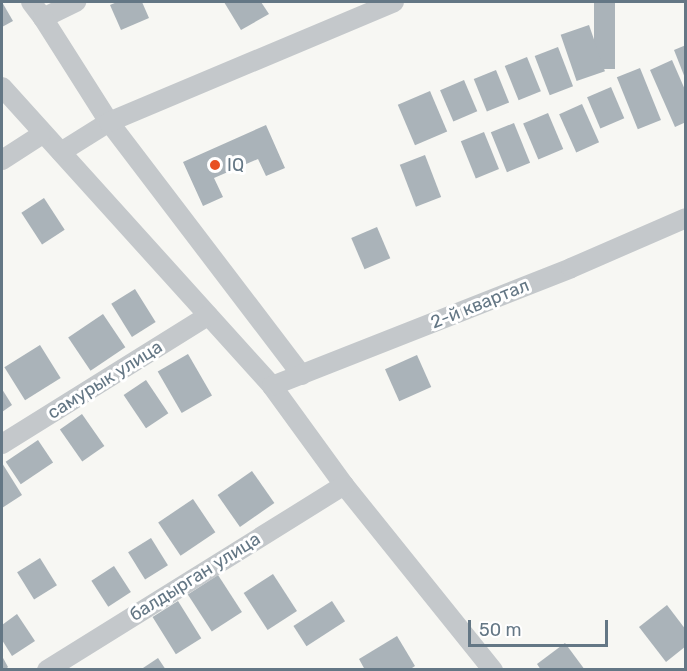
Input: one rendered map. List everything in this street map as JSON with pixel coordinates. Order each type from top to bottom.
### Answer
[{"type":"street","points":[[31,2],[109,122],[302,375]]},
{"type":"street","points":[[43,18],[76,2]]},
{"type":"street","points":[[61,152],[109,122],[394,2]]},
{"type":"street","points":[[2,87],[41,135],[61,152],[272,386],[344,485],[493,669]]},
{"type":"street","points":[[2,160],[41,135]]},
{"type":"street","name":"2-й квартал","points":[[272,386],[571,268],[686,218]]},
{"type":"street","name":"самурык улица","points":[[2,444],[208,316]]},
{"type":"street","name":"балдырган улица","points":[[47,669],[344,485]]},
{"type":"building","points":[[2,2],[13,21],[2,27]]},
{"type":"building","points":[[117,2],[142,2],[149,18],[121,30],[110,5]]},
{"type":"building","points":[[224,2],[261,2],[269,14],[241,30]]},
{"type":"building","points":[[594,2],[615,2],[615,69],[594,69]]},
{"type":"building","points":[[589,25],[605,71],[577,81],[561,35]]},
{"type":"building","points":[[686,45],[686,77],[685,78],[674,50]]},
{"type":"building","points":[[558,47],[573,86],[550,95],[535,56]]},
{"type":"building","points":[[527,57],[541,91],[519,100],[505,66]]},
{"type":"building","points":[[672,60],[686,92],[686,122],[675,127],[650,70]]},
{"type":"building","points":[[640,68],[661,120],[638,129],[617,77]]},
{"type":"building","points":[[496,70],[509,102],[487,111],[474,79]]},
{"type":"building","points":[[464,80],[477,111],[453,121],[440,90]]},
{"type":"building","points":[[611,87],[624,118],[600,128],[587,97]]},
{"type":"building","points":[[430,91],[447,132],[415,145],[398,105]]},
{"type":"building","points":[[582,104],[599,142],[576,153],[559,114]]},
{"type":"building","points":[[548,113],[563,149],[538,159],[523,124]]},
{"type":"building","points":[[514,123],[530,163],[507,172],[491,132]]},
{"type":"building","name":"IQ","points":[[266,125],[285,168],[266,176],[258,159],[214,178],[223,197],[203,206],[183,162]]},
{"type":"building","points":[[484,132],[499,169],[476,178],[461,141]]},
{"type":"building","points":[[425,155],[441,197],[416,207],[400,165]]},
{"type":"building","points":[[44,198],[65,230],[42,245],[21,213]]},
{"type":"building","points":[[377,227],[390,258],[365,269],[351,238]]},
{"type":"building","points":[[135,289],[156,322],[132,337],[111,304]]},
{"type":"building","points":[[103,314],[125,347],[91,371],[68,337]]},
{"type":"building","points":[[40,345],[61,378],[25,400],[4,367]]},
{"type":"building","points":[[188,354],[212,396],[182,413],[158,372]]},
{"type":"building","points":[[417,355],[431,387],[399,401],[385,369]]},
{"type":"building","points":[[146,380],[168,413],[146,428],[124,395]]},
{"type":"building","points":[[2,389],[12,405],[2,412]]},
{"type":"building","points":[[82,414],[104,446],[82,461],[60,429]]},
{"type":"building","points":[[38,440],[53,462],[21,484],[6,462]]},
{"type":"building","points":[[2,463],[22,495],[2,508]]},
{"type":"building","points":[[252,471],[274,503],[240,527],[218,495]]},
{"type":"building","points":[[193,499],[215,532],[181,556],[158,522]]},
{"type":"building","points":[[151,538],[168,565],[145,579],[128,552]]},
{"type":"building","points":[[40,558],[57,585],[34,599],[17,572]]},
{"type":"building","points":[[114,566],[131,592],[108,607],[91,581]]},
{"type":"building","points":[[273,574],[297,611],[268,630],[244,593]]},
{"type":"building","points":[[218,575],[242,612],[212,632],[188,595]]},
{"type":"building","points":[[178,601],[201,638],[176,654],[153,617]]},
{"type":"building","points":[[332,601],[345,621],[306,646],[293,626]]},
{"type":"building","points":[[667,605],[686,630],[686,646],[666,662],[639,627]]},
{"type":"building","points":[[17,614],[35,641],[12,656],[2,640],[2,625]]},
{"type":"building","points":[[397,636],[415,666],[409,670],[365,670],[359,659]]},
{"type":"building","points":[[565,643],[585,670],[541,670],[537,664]]},
{"type":"building","points":[[2,656],[8,667],[5,670],[2,670]]},
{"type":"building","points":[[158,658],[166,670],[140,670]]},
{"type":"place","name":"IQ","points":[[215,165]]}]
